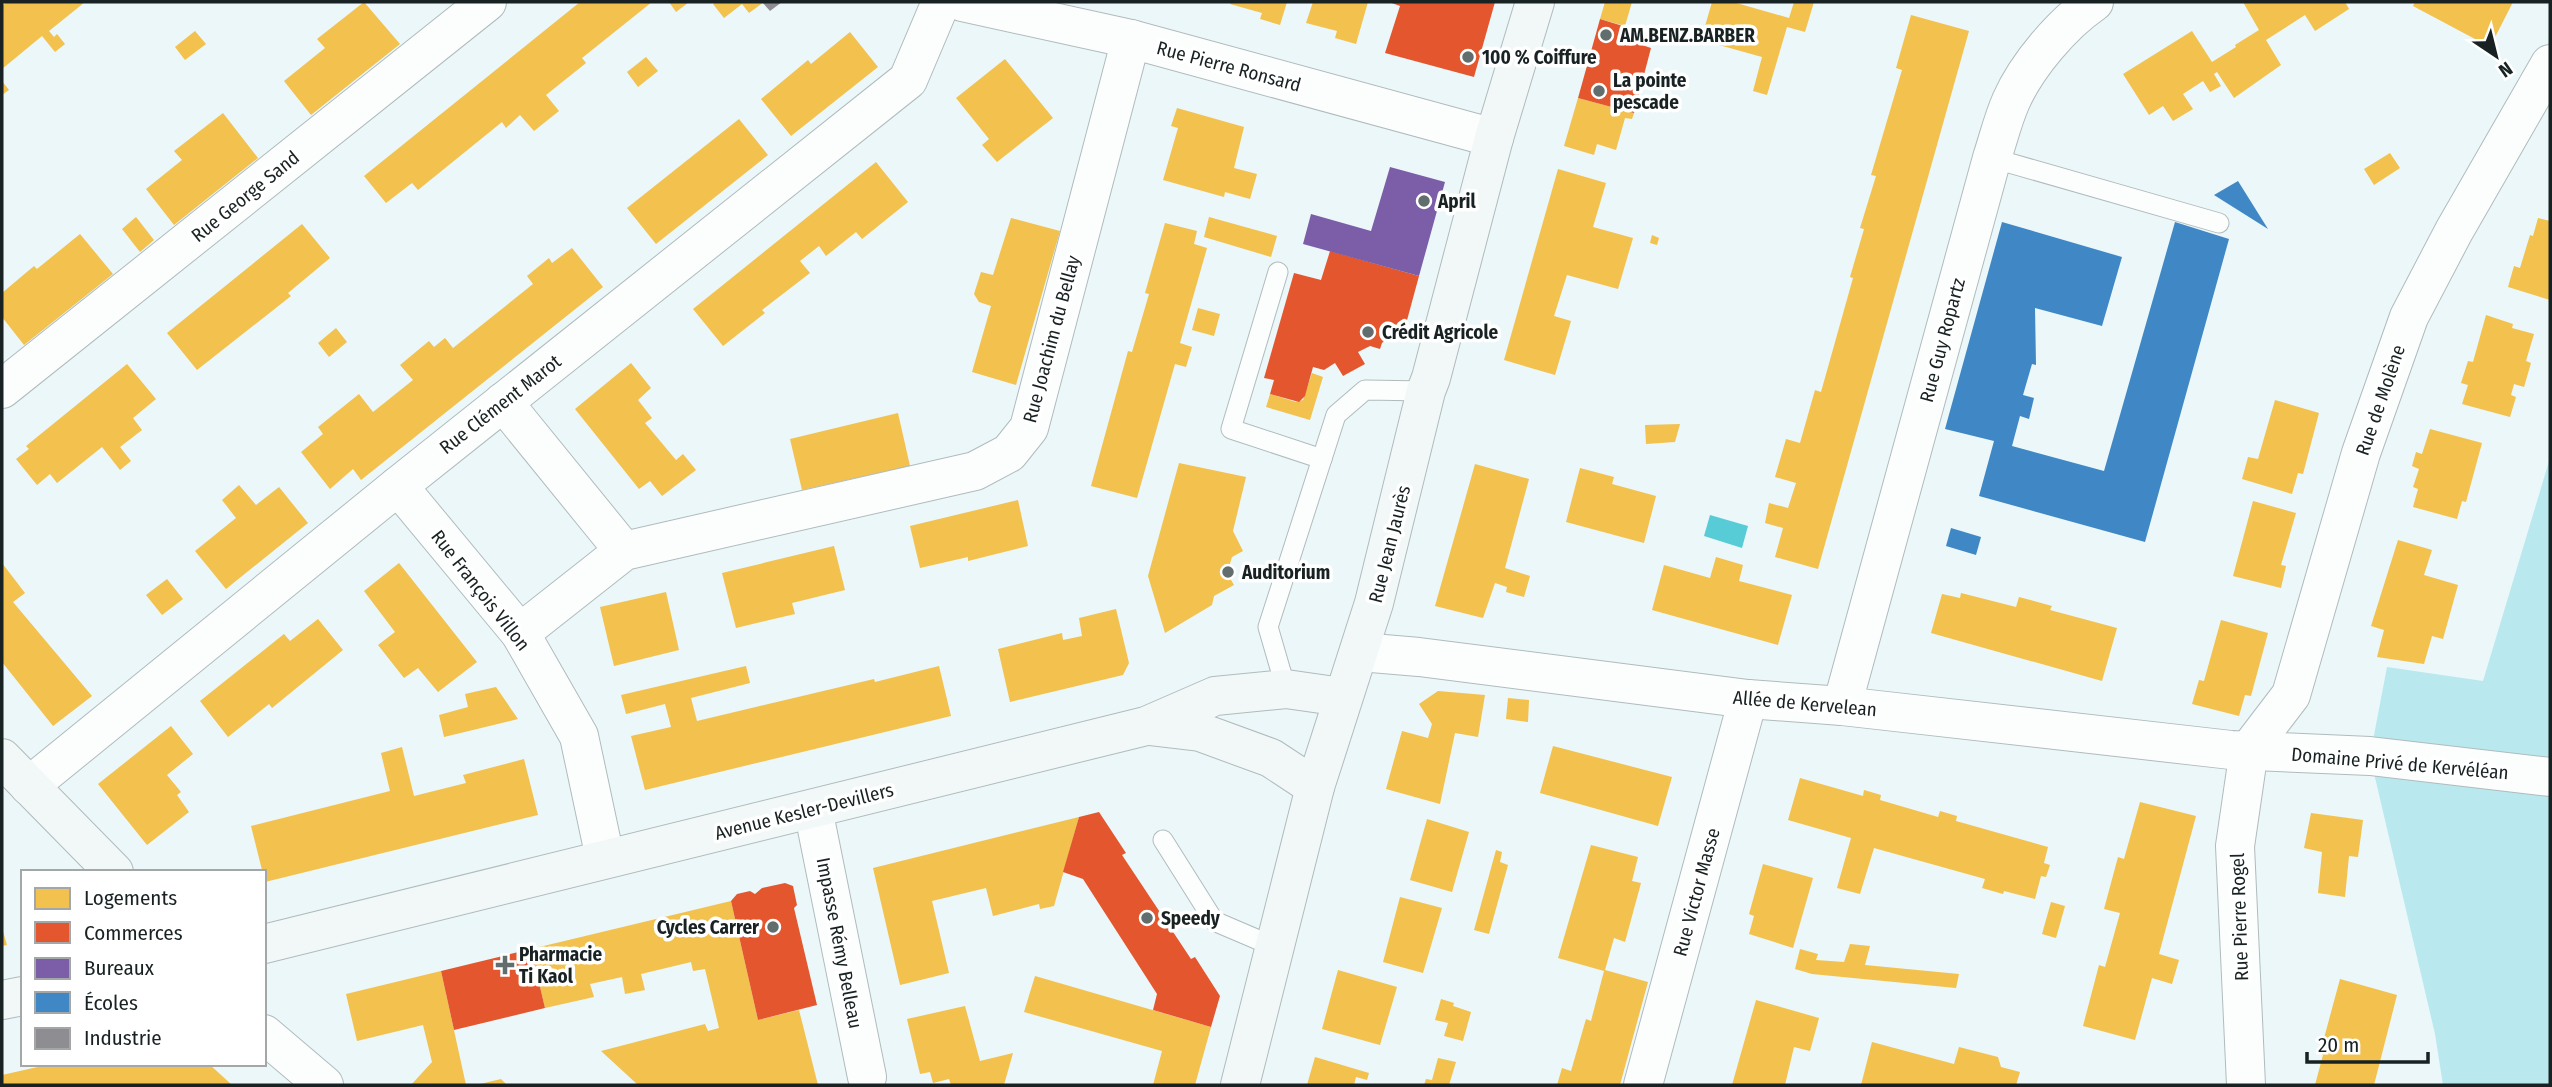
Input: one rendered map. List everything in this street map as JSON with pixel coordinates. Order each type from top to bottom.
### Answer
[{"type":"main road","name":"Rue Jean Jaurès","points":[[1240,1085],[1315,787],[1374,603],[1426,391],[1432,378],[1494,138],[1535,2]]},
{"type":"main road","name":"Avenue Kesler-Devillers","points":[[266,943],[1146,726],[1215,696],[1286,689],[1342,697]]},
{"type":"main road","points":[[1146,726],[1200,732],[1271,758],[1315,787]]},
{"type":"main road","points":[[2,758],[112,870]]},
{"type":"main road","points":[[2,1000],[21,996]]},
{"type":"street","name":"Rue George Sand","points":[[2,389],[487,2]]},
{"type":"street","name":"Rue Clément Marot","points":[[29,786],[398,486],[908,80],[941,2]]},
{"type":"street","name":"Rue Pierre Ronsard","points":[[962,2],[1131,39],[1494,138]]},
{"type":"street","name":"Rue Guy Ropartz","points":[[1842,706],[1992,158],[2011,100],[2046,46],[2075,15],[2094,2]]},
{"type":"street","name":"Rue Joachim du Bellay","points":[[520,633],[624,551],[975,471],[1009,453],[1029,428],[1131,39]]},
{"type":"street","name":"Rue de Molène","points":[[2249,750],[2291,695],[2361,453],[2409,317],[2550,64]]},
{"type":"street","points":[[503,402],[624,551]]},
{"type":"street","name":"Rue François Villon","points":[[398,486],[520,633],[579,736],[605,858]]},
{"type":"street","name":"Allée de Kervelean","points":[[1360,652],[1419,657],[1748,699],[1842,706],[2249,750]]},
{"type":"street","name":"Rue Victor Masse","points":[[1643,1085],[1748,699]]},
{"type":"street","name":"Domaine Privé de Kervéléan","points":[[2249,750],[2371,756],[2550,776]]},
{"type":"street","name":"Rue Pierre Rogel","points":[[2246,1085],[2235,846],[2249,750]]},
{"type":"street","name":"Impasse Rémy Belleau","points":[[813,809],[867,1077]]},
{"type":"street","points":[[266,1036],[324,1085]]},
{"type":"lane","points":[[1992,158],[2219,223]]},
{"type":"lane","points":[[1278,272],[1231,429],[1322,459]]},
{"type":"lane","points":[[1286,689],[1268,627],[1336,415],[1365,390],[1426,391]]},
{"type":"lane","points":[[1163,840],[1214,921],[1275,947]]},
{"type":"shaded area","points":[[2550,458],[2550,1085],[2443,1085],[2435,1034],[2370,756],[2387,667],[2483,681]]},
{"type":"water","points":[[1710,515],[1748,526],[1742,548],[1704,536]]},
{"type":"building: Logements","points":[[7,2],[85,2],[49,31],[54,37],[57,34],[65,44],[55,52],[42,36],[2,69],[2,6]]},
{"type":"building: Logements","points":[[364,2],[400,44],[311,115],[284,81],[325,48],[317,39]]},
{"type":"building: Logements","points":[[580,2],[652,2],[582,58],[586,63],[546,95],[559,111],[534,131],[520,115],[506,128],[502,122],[418,190],[412,183],[386,203],[364,176]]},
{"type":"building: Logements","points":[[669,2],[689,2],[676,12]]},
{"type":"building: Logements","points":[[764,2],[749,13],[742,4],[724,18],[713,4]]},
{"type":"building: Logements","points":[[1287,2],[1280,25],[1260,19],[1262,13],[1230,4]]},
{"type":"building: Logements","points":[[1313,2],[1368,2],[1356,44],[1335,38],[1337,31],[1306,23]]},
{"type":"building: Logements","points":[[1605,2],[1632,2],[1625,26],[1600,19]]},
{"type":"building: Logements","points":[[1712,2],[1733,2],[1789,18],[1794,2],[1814,2],[1805,32],[1787,27],[1767,95],[1753,91],[1762,57],[1701,40]]},
{"type":"building: Logements","points":[[2243,2],[2345,2],[2349,9],[2315,31],[2305,15],[2266,40],[2281,65],[2234,98],[2217,72],[2214,74],[2221,86],[2210,92],[2203,81],[2183,94],[2193,109],[2173,121],[2163,106],[2149,115],[2123,74],[2192,31],[2212,62],[2259,30]]},
{"type":"building: Logements","points":[[2415,2],[2513,2],[2490,47],[2413,6]]},
{"type":"building: Logements","points":[[1911,15],[1969,31],[1818,569],[1775,557],[1783,528],[1765,523],[1769,503],[1788,508],[1796,483],[1775,477],[1786,439],[1800,443],[1815,390],[1821,392],[1853,278],[1850,277],[1864,229],[1860,228],[1876,176],[1871,175],[1902,70],[1896,68]]},
{"type":"building: Logements","points":[[195,31],[206,44],[185,60],[175,47]]},
{"type":"building: Logements","points":[[850,32],[878,67],[791,136],[761,99],[808,60],[811,64]]},
{"type":"building: Logements","points":[[646,57],[658,71],[638,87],[627,72]]},
{"type":"building: Logements","points":[[1005,59],[1053,118],[997,162],[982,145],[989,139],[956,98]]},
{"type":"building: Logements","points":[[2,81],[9,90],[2,95]]},
{"type":"building: Logements","points":[[1578,98],[1634,113],[1632,119],[1625,118],[1616,150],[1597,144],[1594,155],[1564,146]]},
{"type":"building: Logements","points":[[1177,108],[1244,127],[1234,168],[1257,174],[1250,199],[1225,192],[1224,197],[1163,180],[1178,128],[1171,126]]},
{"type":"building: Logements","points":[[223,113],[258,158],[174,225],[146,189],[182,160],[174,151]]},
{"type":"building: Logements","points":[[739,119],[768,155],[656,244],[627,208]]},
{"type":"building: Logements","points":[[2390,153],[2400,168],[2374,185],[2364,169]]},
{"type":"building: Logements","points":[[876,162],[908,202],[862,239],[856,232],[826,256],[819,246],[800,261],[810,273],[762,310],[765,313],[723,346],[693,309]]},
{"type":"building: Logements","points":[[1558,169],[1606,183],[1593,227],[1633,238],[1618,289],[1567,275],[1554,316],[1571,321],[1555,375],[1504,360]]},
{"type":"building: Logements","points":[[136,217],[154,240],[140,252],[122,229]]},
{"type":"building: Logements","points":[[1209,217],[1277,236],[1271,257],[1204,237]]},
{"type":"building: Logements","points":[[1011,218],[1060,231],[1016,385],[972,372],[991,306],[979,302],[974,294],[981,272],[993,275]]},
{"type":"building: Logements","points":[[2538,218],[2550,221],[2550,300],[2508,287],[2514,266],[2520,268]]},
{"type":"building: Logements","points":[[1165,223],[1197,231],[1194,244],[1207,248],[1180,343],[1192,347],[1186,367],[1175,364],[1137,498],[1091,486],[1128,351],[1132,352],[1149,294],[1145,293]]},
{"type":"building: Logements","points":[[302,224],[330,258],[288,293],[291,296],[197,370],[167,333]]},
{"type":"building: Logements","points":[[80,234],[113,274],[24,345],[2,317],[2,293],[34,266],[37,269]]},
{"type":"building: Logements","points":[[1652,235],[1659,238],[1657,245],[1650,243]]},
{"type":"building: Logements","points":[[572,248],[603,287],[361,480],[353,469],[330,489],[301,452],[323,434],[318,427],[359,394],[373,412],[413,380],[400,365],[429,341],[434,347],[445,338],[453,348],[533,284],[527,276],[549,258],[552,263]]},
{"type":"building: Logements","points":[[1198,308],[1220,314],[1214,336],[1192,330]]},
{"type":"building: Logements","points":[[2486,315],[2513,324],[2512,328],[2534,334],[2526,361],[2531,363],[2524,387],[2514,384],[2511,395],[2516,397],[2510,417],[2462,404],[2468,385],[2461,383],[2468,361],[2473,362]]},
{"type":"building: Logements","points":[[336,328],[347,342],[329,357],[318,343]]},
{"type":"building: Logements","points":[[631,363],[651,388],[638,400],[652,418],[645,423],[676,460],[683,454],[696,470],[662,496],[650,481],[639,489],[575,409]]},
{"type":"building: Logements","points":[[127,364],[156,399],[133,418],[142,430],[120,447],[131,461],[120,470],[102,447],[57,483],[50,474],[37,485],[16,459],[29,449],[26,446]]},
{"type":"building: Logements","points":[[1312,373],[1323,377],[1310,420],[1266,407],[1270,394],[1296,402],[1303,400]]},
{"type":"building: Logements","points":[[2275,400],[2319,413],[2303,474],[2298,473],[2292,494],[2242,479],[2248,457],[2258,459]]},
{"type":"building: Logements","points":[[898,413],[910,466],[802,490],[790,439]]},
{"type":"building: Logements","points":[[1680,424],[1675,442],[1646,444],[1645,425]]},
{"type":"building: Logements","points":[[2430,429],[2482,443],[2466,502],[2462,501],[2457,519],[2413,507],[2418,489],[2413,487],[2419,469],[2412,466],[2416,452],[2422,454]]},
{"type":"building: Logements","points":[[1179,463],[1246,477],[1233,531],[1243,551],[1232,557],[1227,573],[1234,585],[1214,596],[1212,605],[1165,633],[1148,576]]},
{"type":"building: Logements","points":[[1475,464],[1529,479],[1505,568],[1530,576],[1524,597],[1506,592],[1507,587],[1495,583],[1483,618],[1435,606]]},
{"type":"building: Logements","points":[[1580,468],[1614,477],[1612,484],[1656,496],[1644,543],[1566,522]]},
{"type":"building: Logements","points":[[239,485],[256,505],[279,487],[308,523],[226,589],[195,551],[236,518],[222,500]]},
{"type":"building: Logements","points":[[1018,500],[1028,546],[968,561],[968,557],[920,568],[910,526]]},
{"type":"building: Logements","points":[[2253,501],[2296,513],[2281,565],[2286,566],[2281,588],[2233,576]]},
{"type":"building: Logements","points":[[2398,540],[2432,550],[2424,575],[2458,585],[2443,639],[2432,636],[2424,664],[2377,657],[2384,630],[2371,626]]},
{"type":"building: Logements","points":[[834,546],[845,590],[792,603],[795,614],[736,628],[722,573]]},
{"type":"building: Logements","points":[[1716,557],[1743,565],[1739,581],[1792,595],[1778,645],[1652,610],[1664,565],[1710,578]]},
{"type":"building: Logements","points":[[2,563],[25,593],[13,602],[92,696],[53,726],[2,662]]},
{"type":"building: Logements","points":[[399,563],[477,662],[438,692],[418,668],[404,678],[378,645],[395,632],[364,591]]},
{"type":"building: Logements","points":[[167,579],[183,599],[162,615],[146,595]]},
{"type":"building: Logements","points":[[666,592],[679,650],[614,666],[600,607]]},
{"type":"building: Logements","points":[[1961,593],[2016,607],[2019,597],[2052,606],[2050,610],[2117,628],[2102,681],[1931,633],[1942,594],[1960,598]]},
{"type":"building: Logements","points":[[1116,609],[1129,663],[1123,675],[1010,702],[998,649],[1062,633],[1063,640],[1082,636],[1079,618]]},
{"type":"building: Logements","points":[[318,619],[343,650],[272,708],[269,704],[228,737],[200,701],[284,634],[290,641]]},
{"type":"building: Logements","points":[[2221,620],[2268,633],[2251,696],[2245,695],[2239,716],[2192,704],[2199,680],[2204,681]]},
{"type":"building: Logements","points":[[746,666],[750,683],[691,698],[697,721],[939,666],[951,716],[645,790],[631,736],[671,727],[665,704],[626,714],[621,695]]},
{"type":"building: Logements","points":[[496,687],[518,719],[444,737],[439,715],[468,707],[465,694]]},
{"type":"building: Logements","points":[[1438,691],[1485,695],[1478,737],[1455,733],[1440,804],[1386,789],[1402,731],[1428,738],[1432,724],[1419,704]]},
{"type":"building: Logements","points":[[1508,698],[1529,700],[1528,722],[1506,719]]},
{"type":"building: Logements","points":[[171,726],[193,754],[167,775],[181,792],[177,795],[189,812],[147,845],[98,784]]},
{"type":"building: Logements","points":[[1553,746],[1672,777],[1658,826],[1540,793]]},
{"type":"building: Logements","points":[[402,747],[414,796],[466,783],[463,775],[524,759],[538,815],[266,882],[266,870],[262,870],[251,826],[390,791],[381,753]]},
{"type":"building: Logements","points":[[1800,778],[1863,796],[1864,790],[1881,795],[1880,800],[1938,817],[1940,811],[1957,816],[1956,821],[2048,847],[2044,863],[2050,865],[2046,877],[2041,876],[2035,899],[2004,891],[2003,894],[1982,888],[1985,879],[1874,848],[1860,894],[1837,888],[1851,838],[1788,820]]},
{"type":"building: Logements","points":[[2140,802],[2196,816],[2159,954],[2179,960],[2172,984],[2152,978],[2135,1040],[2083,1026],[2099,965],[2105,967],[2120,913],[2104,909],[2118,857],[2124,859]]},
{"type":"building: Logements","points":[[2311,813],[2363,820],[2358,857],[2349,856],[2345,897],[2318,893],[2322,852],[2304,848]]},
{"type":"building: Logements","points":[[1079,817],[1054,906],[1040,909],[1039,904],[993,916],[986,888],[932,901],[949,973],[900,985],[873,868]]},
{"type":"building: Logements","points":[[1427,819],[1469,832],[1452,892],[1410,880]]},
{"type":"building: Logements","points":[[1591,845],[1638,857],[1632,881],[1641,883],[1625,942],[1614,938],[1605,970],[1648,982],[1620,1085],[1557,1085],[1562,1068],[1571,1071],[1586,1019],[1591,1021],[1604,971],[1558,958]]},
{"type":"building: Logements","points":[[1496,850],[1502,852],[1500,862],[1508,865],[1489,934],[1474,930]]},
{"type":"building: Logements","points":[[1763,864],[1813,878],[1793,948],[1749,934],[1754,916],[1749,914]]},
{"type":"building: Logements","points":[[1400,897],[1442,908],[1423,973],[1383,962]]},
{"type":"building: Logements","points":[[731,901],[758,1020],[799,1010],[818,1085],[638,1085],[601,1051],[705,1024],[708,1031],[719,1028],[705,969],[693,971],[691,962],[641,974],[645,990],[625,994],[622,977],[590,984],[594,997],[545,1008],[531,949]]},
{"type":"building: Logements","points":[[2051,902],[2065,906],[2056,938],[2042,934]]},
{"type":"building: Logements","points":[[2,928],[7,945],[2,946]]},
{"type":"building: Logements","points":[[1850,944],[1870,946],[1865,965],[1959,974],[1956,988],[1812,974],[1795,969],[1800,949],[1818,954],[1816,960],[1844,962]]},
{"type":"building: Logements","points":[[1338,970],[1397,987],[1380,1045],[1322,1029]]},
{"type":"building: Logements","points":[[441,971],[466,1085],[411,1085],[432,1062],[423,1025],[357,1041],[346,994]]},
{"type":"building: Logements","points":[[1035,976],[1211,1027],[1195,1085],[1153,1085],[1162,1051],[1024,1012]]},
{"type":"building: Logements","points":[[2340,979],[2397,995],[2374,1085],[2315,1085],[2323,1055],[2320,1053]]},
{"type":"building: Logements","points":[[1441,999],[1471,1012],[1463,1041],[1444,1036],[1448,1023],[1435,1020]]},
{"type":"building: Logements","points":[[1756,1000],[1819,1018],[1810,1051],[1794,1047],[1785,1085],[1732,1085]]},
{"type":"building: Logements","points":[[965,1006],[980,1061],[1013,1053],[1004,1085],[951,1085],[949,1079],[933,1083],[930,1072],[920,1074],[907,1019]]},
{"type":"building: Logements","points":[[1872,1042],[1954,1064],[1959,1047],[1998,1057],[2001,1067],[2020,1072],[2016,1085],[1861,1085]]},
{"type":"building: Logements","points":[[1315,1057],[1369,1073],[1367,1080],[1356,1077],[1354,1085],[1307,1085]]},
{"type":"building: Logements","points":[[1438,1058],[1456,1062],[1449,1085],[1424,1085],[1426,1079],[1432,1080]]},
{"type":"building: Logements","points":[[42,1066],[211,1066],[232,1085],[2,1085],[2,1075]]},
{"type":"building: Logements","points":[[501,1079],[507,1085],[480,1085],[480,1084]]},
{"type":"building: Commerces","points":[[1389,2],[1495,2],[1474,77],[1385,53],[1400,6]]},
{"type":"building: Commerces","points":[[1600,19],[1636,30],[1633,42],[1651,48],[1634,113],[1578,98]]},
{"type":"building: Commerces","points":[[1330,251],[1419,276],[1403,335],[1391,335],[1382,343],[1380,349],[1370,346],[1358,352],[1365,364],[1343,376],[1335,363],[1324,370],[1313,367],[1305,396],[1299,402],[1270,394],[1274,380],[1264,378],[1294,273],[1321,280]]},
{"type":"building: Commerces","points":[[1099,812],[1126,853],[1122,855],[1191,959],[1195,957],[1220,996],[1211,1027],[1153,1010],[1157,994],[1083,879],[1063,872],[1079,817]]},
{"type":"building: Commerces","points":[[785,883],[793,886],[797,905],[794,908],[817,1005],[758,1020],[731,901],[737,894],[750,891],[755,894],[762,888]]},
{"type":"building: Commerces","points":[[531,949],[545,1008],[454,1030],[441,971]]},
{"type":"building: Bureaux","points":[[1390,167],[1445,182],[1419,276],[1303,244],[1311,214],[1371,231]]},
{"type":"building: Écoles","points":[[2238,181],[2268,229],[2214,195]]},
{"type":"building: Écoles","points":[[2002,222],[2122,257],[2102,326],[2035,308],[2036,365],[2032,364],[2023,395],[2034,398],[2029,419],[2020,416],[2012,446],[2104,471],[2175,222],[2229,239],[2145,542],[1979,496],[1994,441],[1945,429]]},
{"type":"building: Écoles","points":[[1951,528],[1981,537],[1976,555],[1946,546]]},
{"type":"building: Industrie","points":[[762,2],[782,2],[770,11]]},
{"type":"place","name":"AM.BENZ.BARBER","points":[[1606,35]]},
{"type":"place","name":"100 % Coiffure","points":[[1468,57]]},
{"type":"place","name":"La pointe pescade","points":[[1599,91]]},
{"type":"place","name":"April","points":[[1424,201]]},
{"type":"place","name":"Crédit Agricole","points":[[1368,332]]},
{"type":"place","name":"Auditorium","points":[[1228,572]]},
{"type":"place","name":"Speedy","points":[[1147,918]]},
{"type":"place","name":"Cycles Carrer","points":[[773,927]]},
{"type":"place","name":"Pharmacie Ti Kaol","points":[[505,965]]}]
